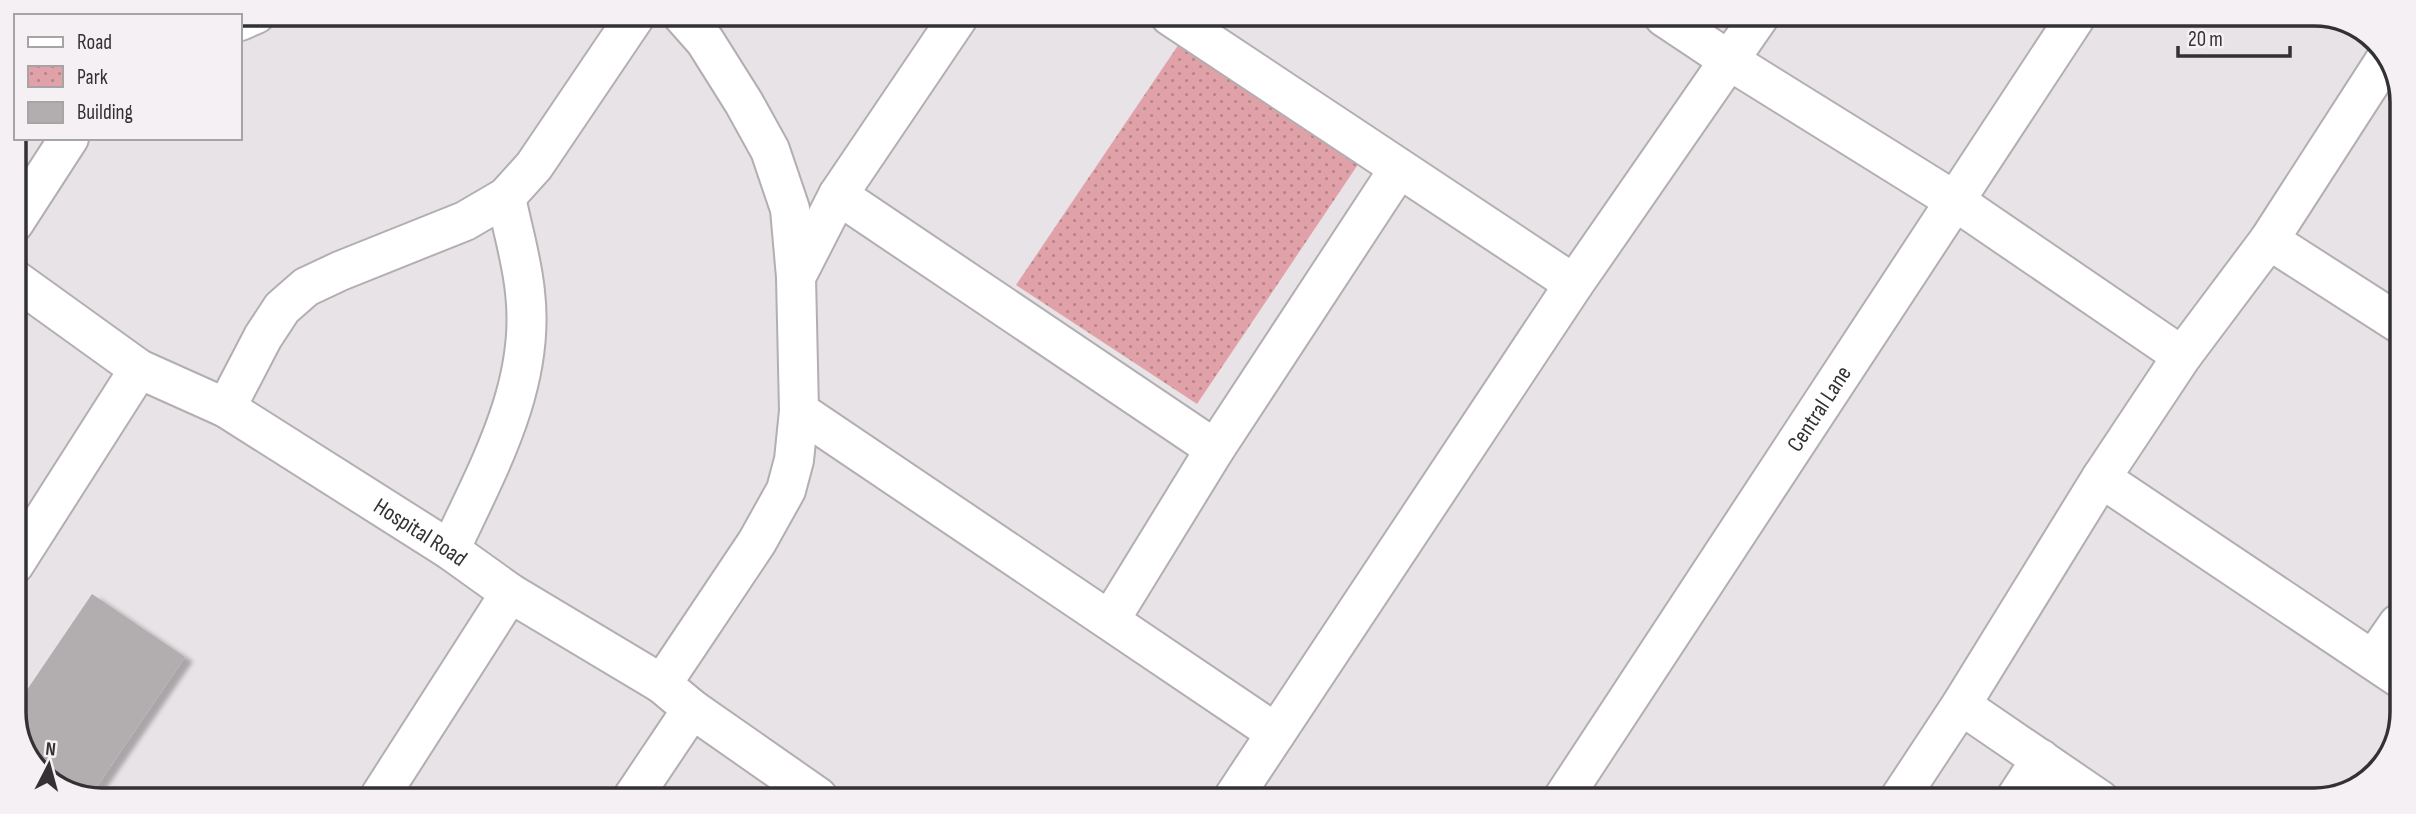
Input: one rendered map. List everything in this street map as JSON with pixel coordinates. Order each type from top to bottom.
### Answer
[{"type":"street","points":[[226,408],[263,337],[282,308],[306,287],[465,221],[506,197],[534,166],[629,26]]},
{"type":"street","points":[[662,684],[757,542],[786,490],[794,460],[799,411],[796,276],[790,209],[769,150],[744,103],[705,41],[692,26]]},
{"type":"street","points":[[796,276],[838,195],[952,26]]},
{"type":"street","points":[[1185,26],[1398,170],[1574,284]]},
{"type":"street","points":[[1678,26],[1955,201],[2182,356]]},
{"type":"street","points":[[1240,788],[1574,284],[1753,26]]},
{"type":"street","name":"Central Lane","points":[[1570,788],[2070,26]]},
{"type":"street","points":[[1906,788],[1961,705],[2101,478],[2182,356],[2269,240],[2381,67]]},
{"type":"street","points":[[26,204],[68,140]]},
{"type":"street","points":[[1110,620],[1215,449],[1398,170]]},
{"type":"street","points":[[838,195],[1215,449]]},
{"type":"street","points":[[450,550],[504,434],[518,391],[525,348],[526,292],[506,197]]},
{"type":"street","points":[[2269,240],[2390,318]]},
{"type":"street","name":"Hospital Road","points":[[26,288],[139,369],[226,408],[450,550],[510,593],[662,684],[692,709],[805,788]]},
{"type":"street","points":[[26,546],[139,369]]},
{"type":"street","points":[[799,411],[1276,733]]},
{"type":"street","points":[[2101,478],[2385,669],[2390,652]]},
{"type":"street","points":[[385,788],[510,593]]},
{"type":"street","points":[[1961,705],[2082,788]]},
{"type":"street","points":[[639,788],[692,709]]},
{"type":"street","points":[[2022,788],[2040,759]]},
{"type":"green space","points":[[1183,38],[1363,157],[1197,404],[1016,285]]},
{"type":"building","points":[[92,594],[185,657],[96,787],[78,784],[60,775],[36,750],[26,717],[26,691]]}]
